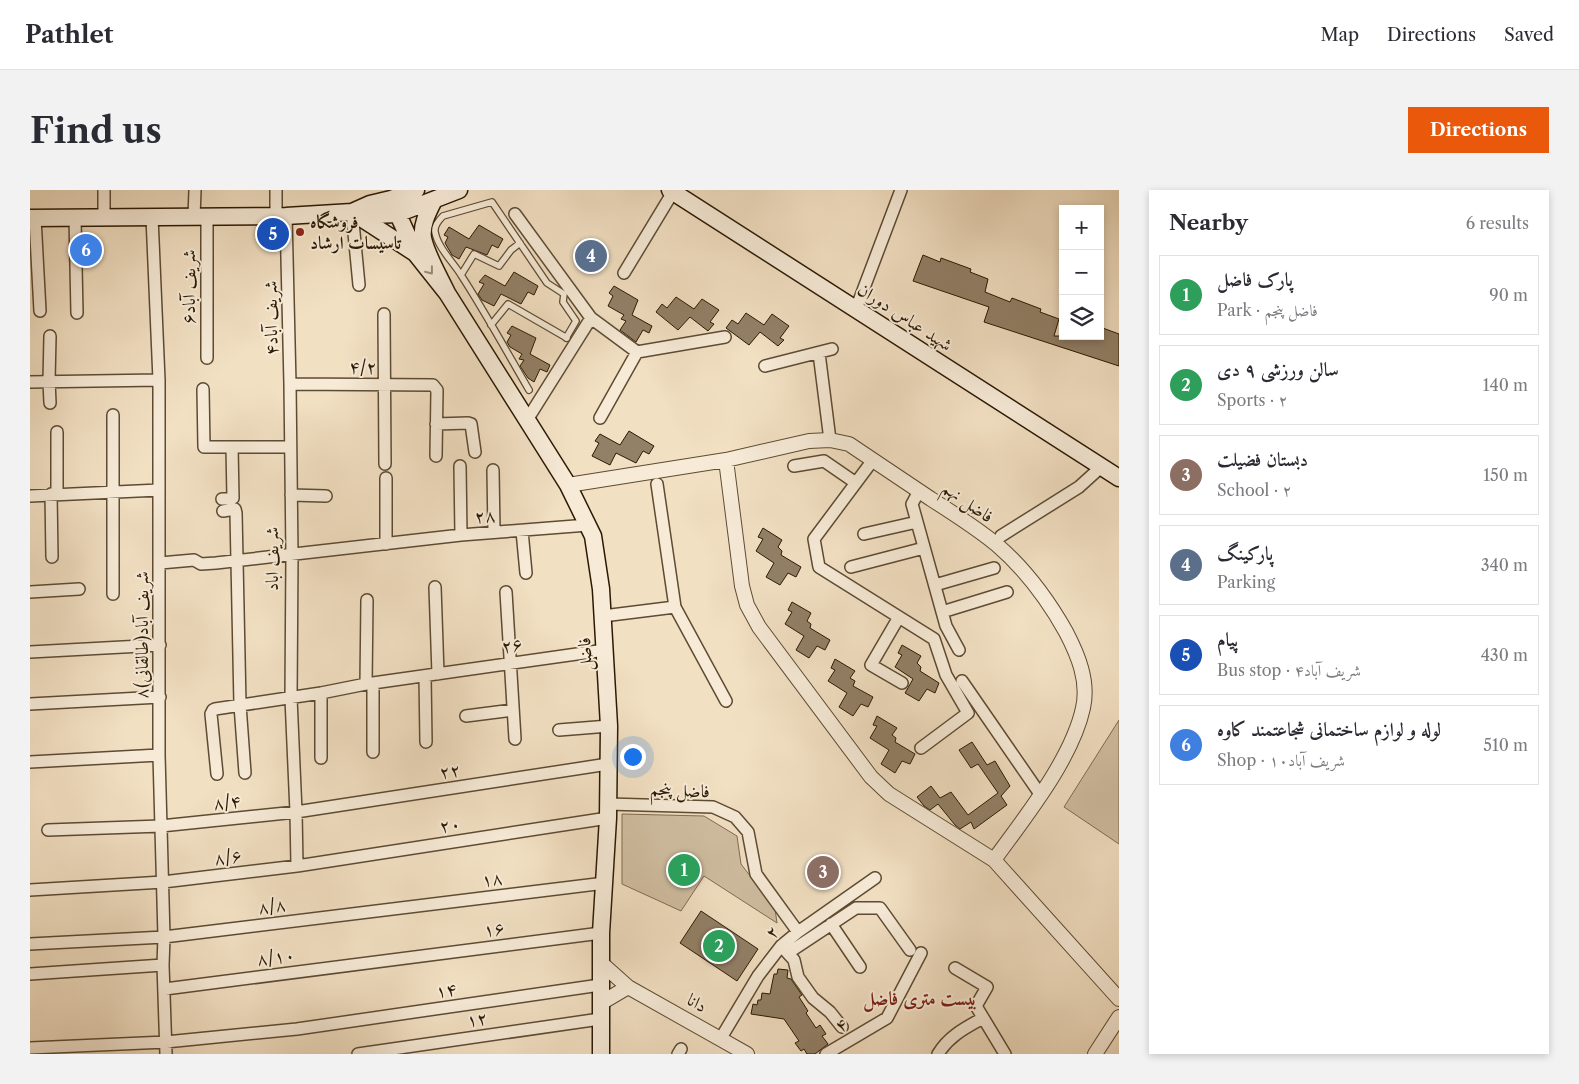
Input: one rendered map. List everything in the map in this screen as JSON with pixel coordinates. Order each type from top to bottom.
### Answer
[{"type":"main road","points":[[394,207],[416,190]]},
{"type":"main road","points":[[33,218],[281,216],[352,212],[373,215],[394,207],[434,200],[459,190]]},
{"type":"main road","name":"شهید عباس دوران","points":[[672,191],[1119,478]]},
{"type":"main road","points":[[434,200],[427,214],[423,237],[447,293]]},
{"type":"main road","points":[[394,207],[416,254],[447,293]]},
{"type":"main road","points":[[352,212],[416,254]]},
{"type":"main road","name":"فاضل","points":[[447,293],[568,486],[593,536],[600,580],[609,726],[608,811],[600,962],[601,1054]]},
{"type":"street","points":[[104,190],[104,217]]},
{"type":"street","name":"شریف آباد۶","points":[[195,190],[200,217],[207,358]]},
{"type":"street","name":"۴شریف آباد","points":[[276,190],[281,216],[290,384],[290,420]]},
{"type":"street","points":[[856,309],[901,190]]},
{"type":"street","points":[[624,273],[672,191]]},
{"type":"street","points":[[352,212],[359,285]]},
{"type":"street","points":[[515,214],[591,318],[637,352],[725,337]]},
{"type":"street","name":"۸شریف آباد(طالقانی)","points":[[152,217],[159,380],[159,755],[166,1054]]},
{"type":"street","points":[[33,218],[40,311]]},
{"type":"street","points":[[75,218],[77,313]]},
{"type":"street","points":[[384,314],[385,464]]},
{"type":"street","points":[[527,420],[571,340],[591,318]]},
{"type":"street","points":[[50,336],[50,403]]},
{"type":"street","points":[[765,366],[832,350]]},
{"type":"street","points":[[600,418],[637,352]]},
{"type":"street","points":[[819,353],[830,440]]},
{"type":"street","points":[[30,382],[159,380]]},
{"type":"street","name":"۴/۲","points":[[290,384],[433,385],[436,386],[436,424]]},
{"type":"street","points":[[203,389],[204,447],[290,447]]},
{"type":"street","points":[[113,594],[112,492],[114,415]]},
{"type":"street","name":"شریف اباد","points":[[290,420],[292,555],[291,698],[297,866]]},
{"type":"street","points":[[436,456],[436,424],[471,424],[475,452]]},
{"type":"street","points":[[52,557],[57,432]]},
{"type":"street","name":"فاضل نهم","points":[[568,486],[726,460],[808,441],[830,440],[849,444],[972,525],[997,545],[1026,575],[1055,612],[1076,650],[1084,678],[1084,706],[1077,732],[1065,756],[994,860]]},
{"type":"street","points":[[232,447],[233,498],[222,505],[236,512],[240,705],[245,772]]},
{"type":"street","points":[[726,460],[742,586],[747,605],[759,627],[871,777],[889,794],[994,860],[1119,999]]},
{"type":"street","points":[[873,460],[814,539],[819,567],[934,639],[946,675],[968,713],[921,748]]},
{"type":"street","points":[[794,466],[824,461],[856,483]]},
{"type":"street","points":[[460,466],[460,535]]},
{"type":"street","points":[[1001,536],[1079,487],[1101,467]]},
{"type":"street","points":[[493,470],[494,532]]},
{"type":"street","points":[[386,478],[386,544]]},
{"type":"street","points":[[657,484],[675,607],[726,701]]},
{"type":"street","points":[[30,496],[159,490]]},
{"type":"street","points":[[919,491],[912,504],[946,626],[959,650]]},
{"type":"street","points":[[291,495],[326,496]]},
{"type":"street","points":[[864,534],[917,522]]},
{"type":"street","name":"۲۸","points":[[160,563],[193,560],[201,564],[238,561],[460,535],[588,525]]},
{"type":"street","points":[[522,531],[526,573]]},
{"type":"street","points":[[851,567],[924,548]]},
{"type":"street","points":[[934,585],[994,568]]},
{"type":"street","points":[[435,587],[438,674]]},
{"type":"street","points":[[30,592],[80,589]]},
{"type":"street","points":[[506,592],[515,739]]},
{"type":"street","points":[[942,612],[1007,592]]},
{"type":"street","points":[[367,600],[373,752]]},
{"type":"street","points":[[603,616],[675,607]]},
{"type":"street","points":[[899,617],[871,665],[902,683]]},
{"type":"street","points":[[30,652],[160,645]]},
{"type":"street","name":"۲۶","points":[[217,774],[213,710],[321,693],[370,683],[605,650]]},
{"type":"street","points":[[424,676],[426,742]]},
{"type":"street","points":[[962,681],[1040,794]]},
{"type":"street","points":[[321,693],[322,758]]},
{"type":"street","points":[[30,704],[160,697]]},
{"type":"street","points":[[466,716],[513,710]]},
{"type":"street","points":[[559,730],[609,726]]},
{"type":"street","points":[[30,762],[159,755]]},
{"type":"street","name":"۲۲","points":[[296,812],[608,764]]},
{"type":"street","name":"فاضل پنجم","points":[[608,811],[713,807],[735,818],[748,832],[756,874],[798,932]]},
{"type":"street","name":"۲۰","points":[[297,866],[608,811]]},
{"type":"street","name":"۸/۴","points":[[48,830],[161,826],[296,812]]},
{"type":"street","name":"۸/۶","points":[[30,890],[162,882],[297,866]]},
{"type":"street","name":"۲","points":[[721,1038],[758,976],[784,950],[798,932],[875,878]]},
{"type":"street","name":"۱۸","points":[[384,910],[605,883]]},
{"type":"street","name":"۴","points":[[826,1054],[887,1018],[916,951],[880,908],[856,908],[831,924]]},
{"type":"street","name":"۸/۸","points":[[30,944],[164,937],[384,910]]},
{"type":"street","points":[[842,1027],[830,1012],[813,998],[798,977],[794,960],[784,950],[831,924],[860,967]]},
{"type":"street","name":"۱۶","points":[[391,960],[601,933]]},
{"type":"street","name":"۸/۱۰","points":[[165,989],[391,960]]},
{"type":"street","name":"دانا","points":[[600,962],[628,986],[747,1054]]},
{"type":"street","points":[[30,974],[163,965]]},
{"type":"street","points":[[954,968],[987,987],[976,1006],[1005,1054]]},
{"type":"street","name":"۱۴","points":[[30,1048],[166,1042],[297,1029],[600,985]]},
{"type":"street","points":[[600,1011],[628,986]]},
{"type":"street","name":"۱۲","points":[[358,1054],[600,1011]]},
{"type":"street","points":[[1095,1054],[1119,1017]]},
{"type":"street","points":[[938,1054],[955,1034],[983,1018]]},
{"type":"lane","points":[[491,325],[508,304],[571,340],[576,322],[563,302],[564,294],[548,283],[492,202],[443,216],[435,228],[436,234],[440,244],[461,275],[529,390]]},
{"type":"lane","points":[[461,275],[474,254],[499,266],[511,250],[520,243]]},
{"type":"shaded area","points":[[1119,720],[1119,844],[1064,807]]},
{"type":"shaded area","points":[[622,814],[704,816],[737,836],[741,864],[775,909],[777,923],[704,876],[681,911],[622,884]]},
{"type":"building","points":[[479,225],[503,239],[498,248],[492,245],[487,255],[466,247],[459,259],[452,255],[445,243],[448,237],[444,235],[449,227],[469,239]]},
{"type":"building","points":[[923,255],[940,262],[941,258],[971,269],[970,272],[988,279],[985,292],[1010,302],[1012,298],[1041,309],[1040,312],[1059,319],[1054,336],[1059,336],[1059,340],[1104,340],[1104,328],[1119,334],[1119,366],[984,322],[989,307],[913,281]]},
{"type":"building","points":[[514,272],[538,286],[534,295],[528,292],[521,304],[501,294],[494,306],[482,300],[478,294],[484,284],[479,282],[485,275],[505,286]]},
{"type":"building","points":[[614,286],[638,300],[632,315],[652,326],[649,333],[643,330],[636,342],[620,330],[626,321],[621,319],[624,315],[608,306],[613,296],[609,293]]},
{"type":"building","points":[[676,297],[694,309],[702,299],[719,310],[710,322],[714,324],[708,331],[690,317],[678,330],[656,312],[662,304],[667,308]]},
{"type":"building","points":[[746,313],[764,325],[772,314],[789,326],[780,338],[784,340],[778,346],[760,332],[749,345],[726,328],[732,320],[738,324]]},
{"type":"building","points":[[512,326],[536,338],[530,354],[550,365],[547,372],[540,369],[534,382],[528,378],[520,366],[524,360],[519,359],[522,354],[510,347],[507,342],[511,335],[507,333]]},
{"type":"building","points":[[629,431],[654,446],[649,454],[643,451],[636,463],[616,453],[610,465],[592,456],[599,443],[595,441],[600,434],[620,445]]},
{"type":"building","points":[[763,528],[782,540],[778,547],[782,551],[781,555],[801,567],[796,577],[788,573],[780,585],[766,577],[774,563],[756,551],[763,539],[758,537]]},
{"type":"building","points":[[792,602],[811,613],[807,621],[811,624],[810,628],[830,640],[825,650],[817,646],[809,658],[796,650],[804,636],[785,624],[792,612],[788,610]]},
{"type":"building","points":[[902,645],[921,656],[917,663],[921,667],[920,671],[939,683],[935,693],[927,689],[919,701],[905,693],[913,679],[895,667],[902,655],[898,653]]},
{"type":"building","points":[[835,659],[855,671],[850,678],[855,681],[853,686],[873,697],[868,707],[861,704],[853,716],[839,707],[847,693],[828,681],[835,670],[831,668]]},
{"type":"building","points":[[877,716],[897,728],[892,735],[896,738],[895,742],[915,754],[910,764],[902,761],[895,773],[881,764],[889,750],[870,738],[877,726],[873,725]]},
{"type":"building","points":[[972,742],[987,765],[995,761],[1010,786],[1001,796],[1007,805],[974,829],[971,822],[960,829],[938,804],[930,810],[917,797],[931,786],[940,798],[951,792],[968,815],[998,793],[978,764],[971,768],[959,750]]},
{"type":"building","points":[[701,911],[758,949],[737,981],[680,943]]},
{"type":"building","points":[[778,969],[788,970],[787,978],[791,979],[802,995],[799,997],[808,1011],[806,1013],[816,1028],[820,1025],[826,1034],[822,1036],[828,1044],[815,1054],[807,1054],[804,1049],[801,1051],[795,1043],[799,1041],[784,1019],[751,1014],[753,1004],[757,1005],[758,1000],[761,1000],[762,993],[770,994],[774,974],[777,974]]},
{"type":"place","name":"فروشگاه تاسیسات ارشاد","points":[[300,232]]},
{"type":"place","name":"پیام","points":[[273,234]]},
{"type":"place","name":"لوله و لوازم ساختمانی شجاعتمند کاوه","points":[[86,250]]},
{"type":"place","name":"پارکینگ","points":[[591,256]]},
{"type":"place","name":"پارک فاضل","points":[[684,870]]},
{"type":"place","name":"دبستان فضیلت","points":[[823,872]]},
{"type":"place","name":"سالن ورزشی ۹ دی","points":[[719,946]]},
{"type":"district","name":"بیست متری فاضل","points":[[920,998]]}]
